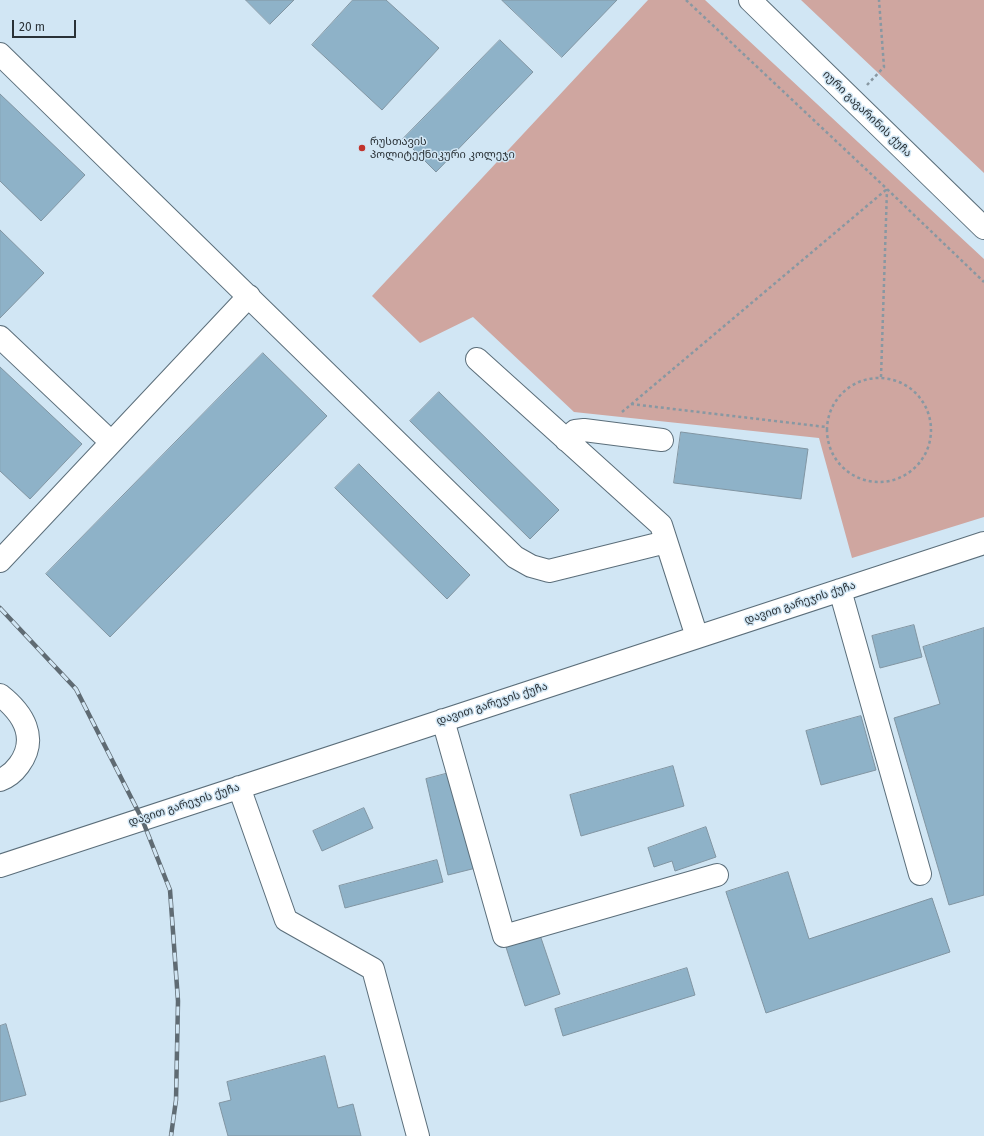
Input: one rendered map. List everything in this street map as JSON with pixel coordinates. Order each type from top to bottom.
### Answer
[{"type":"street","name":"იური გაგარინის ქუჩა","points":[[750,0],[984,228]]},
{"type":"street","points":[[0,54],[515,557],[531,566],[549,571],[666,542]]},
{"type":"street","points":[[0,561],[249,296]]},
{"type":"street","points":[[0,337],[111,442]]},
{"type":"street","points":[[477,359],[661,525],[697,637]]},
{"type":"street","points":[[566,440],[575,431],[584,430],[662,440]]},
{"type":"street","name":"დავით გარეჯის ქუჩა","points":[[0,866],[984,543]]},
{"type":"street","points":[[840,590],[920,874]]},
{"type":"street","points":[[0,695],[18,712],[25,724],[28,735],[28,746],[24,758],[10,775],[0,780]]},
{"type":"street","points":[[443,720],[504,936],[718,875]]},
{"type":"street","points":[[239,787],[286,920],[373,969],[418,1136]]},
{"type":"path","points":[[686,0],[984,282]]},
{"type":"path","points":[[852,100],[884,67],[879,0]]},
{"type":"path","points":[[881,377],[887,189]]},
{"type":"path","points":[[601,432],[631,404],[887,189]]},
{"type":"path","points":[[881,377],[898,381],[914,390],[925,404],[931,420],[931,438],[925,455],[914,469],[899,479],[882,483],[864,481],[848,474],[836,461],[828,445],[826,428],[829,411],[838,397],[850,386],[864,379],[881,377]]},
{"type":"path","points":[[631,404],[826,428]]},
{"type":"shaded area","points":[[648,0],[705,0],[984,259],[984,517],[852,558],[819,438],[574,412],[473,317],[420,343],[372,296]]},
{"type":"shaded area","points":[[801,0],[984,0],[984,173]]},
{"type":"building","points":[[246,0],[294,0],[270,24]]},
{"type":"building","points":[[353,0],[386,0],[439,48],[382,110],[312,45]]},
{"type":"building","points":[[502,0],[617,0],[562,57]]},
{"type":"building","points":[[500,40],[533,72],[436,172],[403,139]]},
{"type":"building","points":[[0,94],[85,175],[41,221],[0,181]]},
{"type":"building","points":[[0,230],[44,273],[0,318]]},
{"type":"building","points":[[263,353],[327,416],[110,637],[46,574]]},
{"type":"building","points":[[0,367],[82,444],[30,499],[0,471]]},
{"type":"building","points":[[439,392],[559,510],[530,539],[410,421]]},
{"type":"building","points":[[681,432],[808,449],[801,499],[674,483]]},
{"type":"building","points":[[359,464],[470,575],[447,599],[335,488]]},
{"type":"building","points":[[914,625],[922,657],[880,668],[872,636]]},
{"type":"building","points":[[984,628],[984,895],[949,905],[894,718],[940,704],[923,647]]},
{"type":"building","points":[[861,716],[876,770],[821,785],[806,731]]},
{"type":"building","points":[[673,766],[684,806],[581,836],[570,795]]},
{"type":"building","points":[[453,772],[476,868],[448,875],[426,779]]},
{"type":"building","points":[[364,808],[373,828],[322,851],[313,831]]},
{"type":"building","points":[[706,827],[716,857],[675,871],[672,861],[654,867],[648,848]]},
{"type":"building","points":[[437,860],[443,882],[345,908],[339,886]]},
{"type":"building","points":[[788,872],[809,939],[932,898],[950,952],[766,1013],[726,892]]},
{"type":"building","points":[[538,929],[560,994],[525,1006],[504,941]]},
{"type":"building","points":[[687,968],[695,995],[563,1036],[555,1009]]},
{"type":"building","points":[[6,1024],[26,1095],[0,1102],[0,1026]]},
{"type":"building","points":[[325,1056],[338,1108],[353,1104],[361,1136],[228,1136],[219,1103],[231,1100],[227,1082]]},
{"type":"railway","points":[[0,608],[76,689],[142,819],[170,890],[178,1001],[176,1100],[171,1136]]},
{"type":"place","name":"რუსთავის პოლიტექნიკური კოლეჯი","points":[[362,148]]}]
